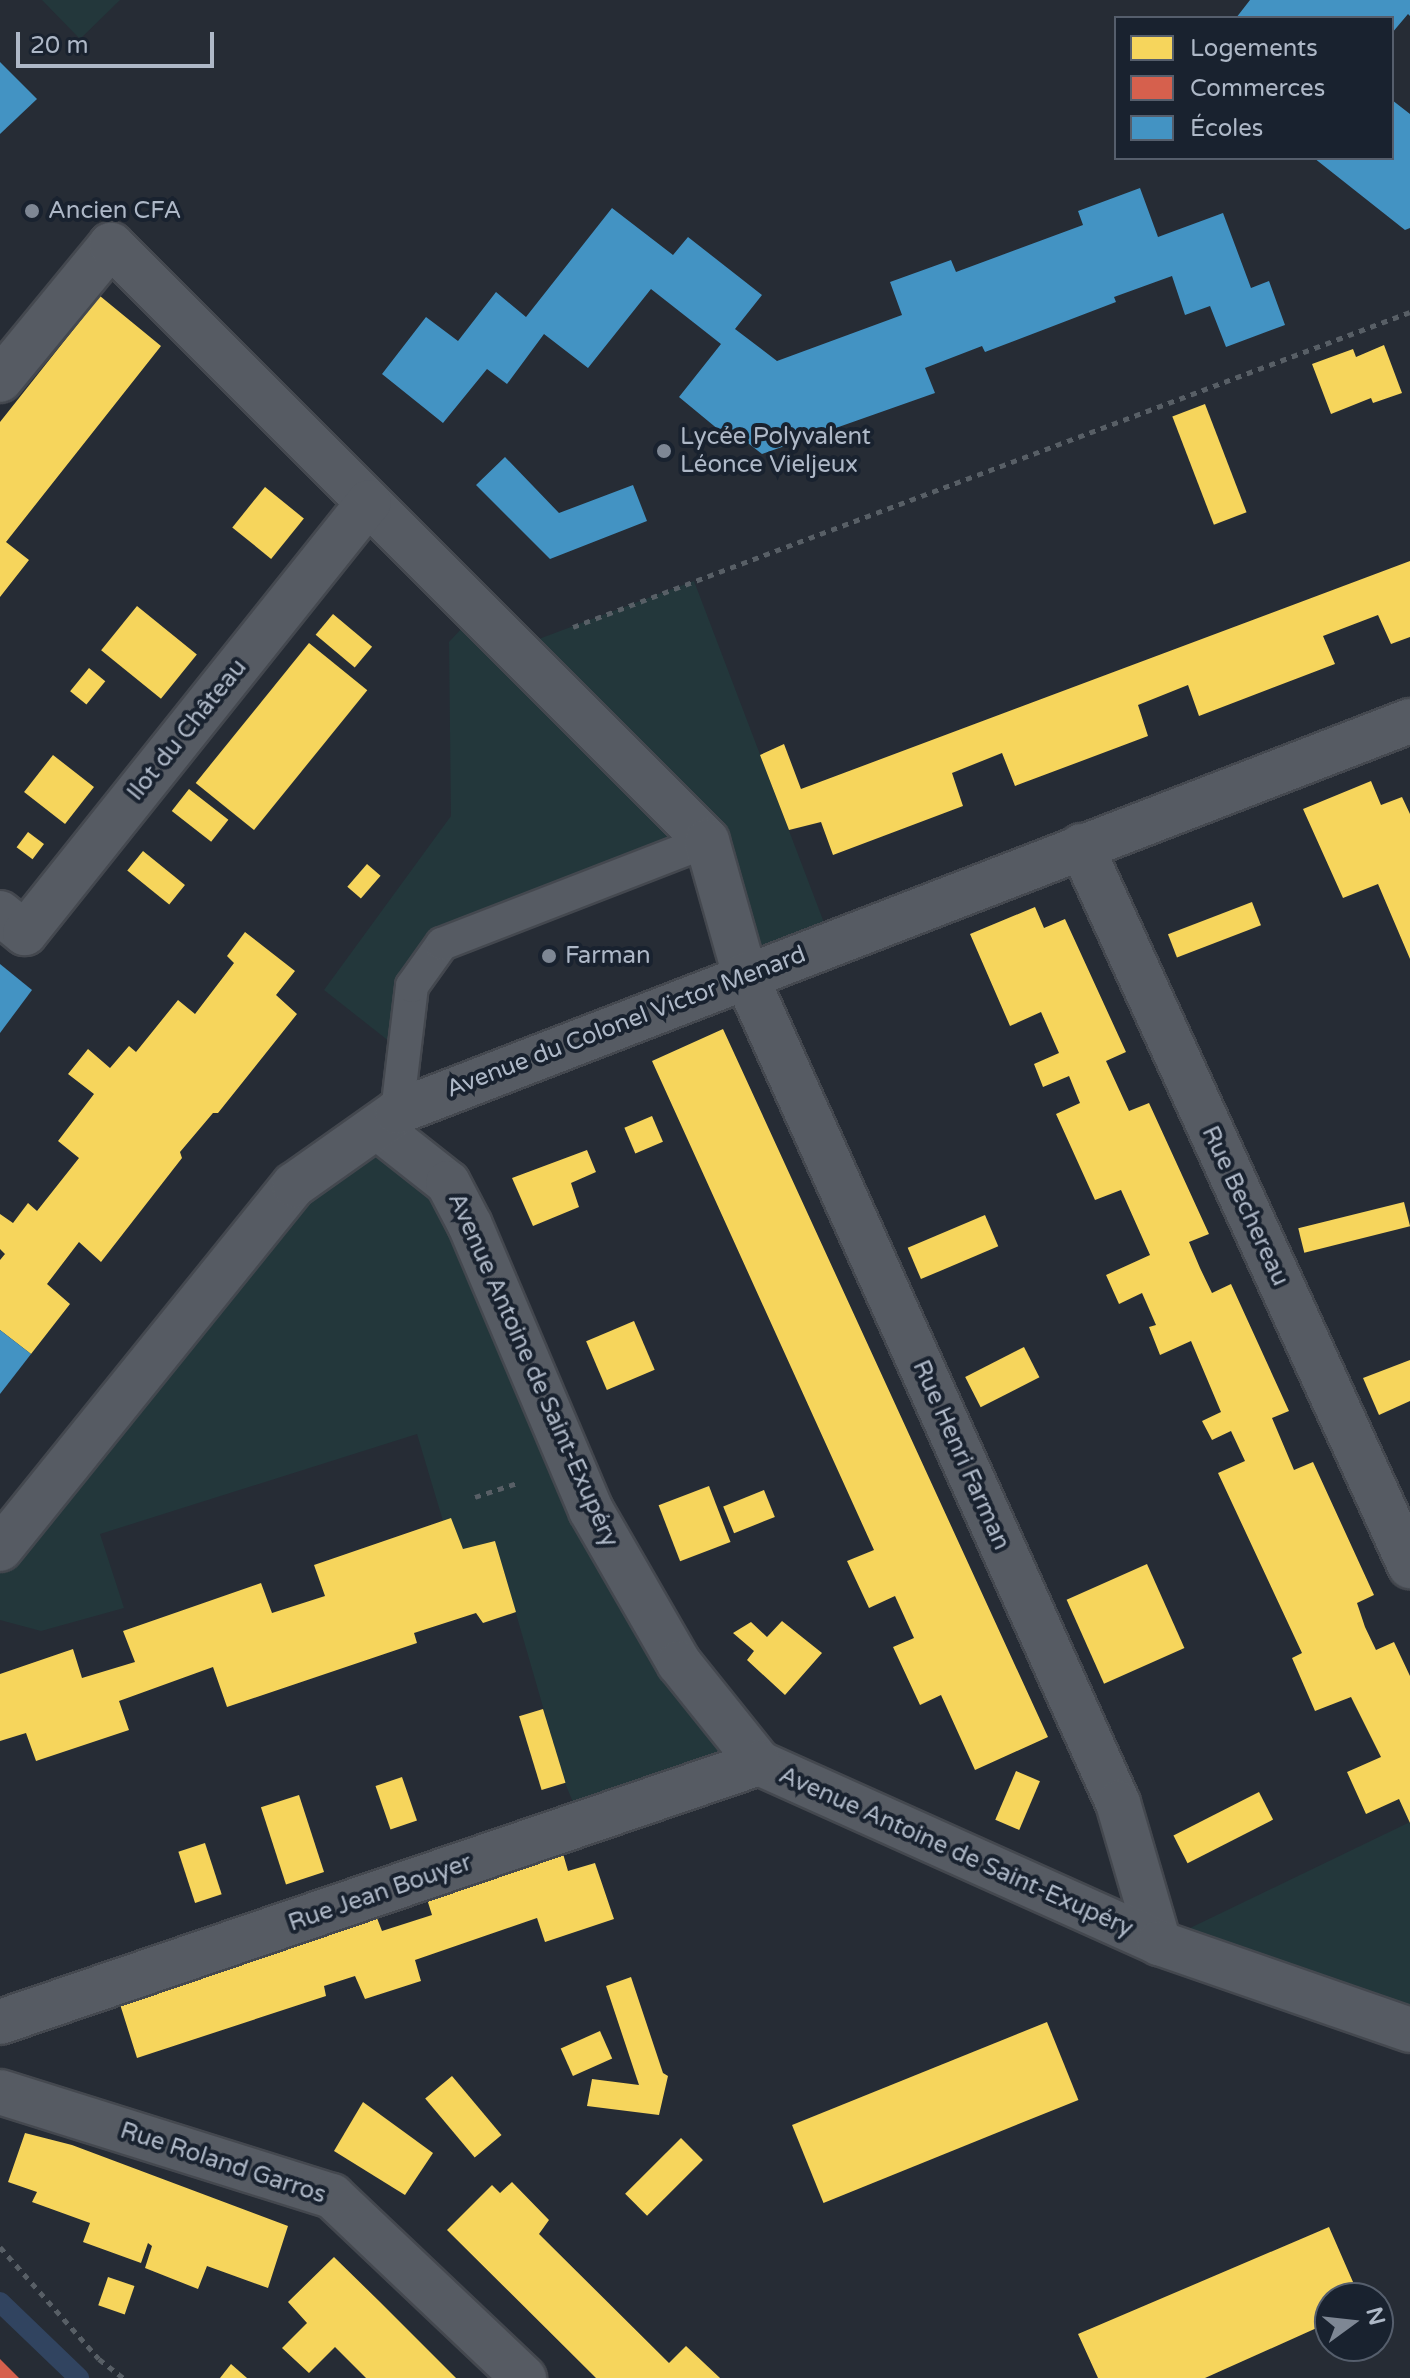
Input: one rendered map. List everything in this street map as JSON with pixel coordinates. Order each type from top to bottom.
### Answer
[{"type":"street","points":[[0,380],[111,245],[707,841]]},
{"type":"street","name":"Ilot du Château","points":[[0,913],[25,933],[369,502]]},
{"type":"street","name":"Avenue du Colonel Victor Menard","points":[[0,1549],[294,1185],[387,1120],[745,975],[1410,721]]},
{"type":"street","name":"Rue Henri Farman","points":[[707,841],[745,975],[1118,1803],[1159,1943]]},
{"type":"street","name":"Rue Bechereau","points":[[1081,846],[1410,1566]]},
{"type":"street","name":"Avenue Antoine de Saint-Exupéry","points":[[387,1120],[448,1183],[477,1239],[591,1510],[679,1663],[759,1763],[1159,1943],[1410,2030]]},
{"type":"street","name":"Rue Jean Bouyer","points":[[0,2022],[759,1763]]},
{"type":"street","name":"Rue Roland Garros","points":[[0,2092],[332,2196],[524,2378]]},
{"type":"lane","points":[[387,1120],[412,986],[442,944],[707,841]]},
{"type":"path","points":[[512,649],[1410,312]]},
{"type":"path","points":[[0,2247],[99,2359],[123,2378]]},
{"type":"green space","points":[[42,0],[120,0],[80,39]]},
{"type":"green space","points":[[694,581],[831,941],[745,975],[707,842],[442,944],[404,1053],[324,990],[451,816],[449,642],[476,613],[512,649]]},
{"type":"green space","points":[[377,1127],[448,1183],[573,1465],[759,1763],[582,1824],[565,1783],[495,1541],[463,1549],[443,1521],[417,1434],[100,1534],[124,1608],[41,1631],[0,1620],[0,1549],[294,1185]]},
{"type":"green space","points":[[1410,1822],[1410,2030],[1159,1943]]},
{"type":"building: Logements","points":[[100,296],[161,346],[6,542],[29,560],[0,597],[0,422]]},
{"type":"building: Logements","points":[[1384,345],[1402,393],[1373,403],[1371,398],[1331,414],[1312,364],[1353,349],[1356,357]]},
{"type":"building: Logements","points":[[1205,404],[1247,512],[1214,525],[1172,417]]},
{"type":"building: Logements","points":[[265,487],[304,518],[271,559],[232,527]]},
{"type":"building: Logements","points":[[1410,561],[1410,637],[1391,644],[1378,615],[1323,636],[1335,664],[1199,716],[1188,685],[1138,705],[1148,736],[1015,786],[1002,753],[952,773],[963,806],[833,855],[821,822],[789,830],[760,755],[784,744],[801,789]]},
{"type":"building: Logements","points":[[137,606],[197,654],[161,699],[101,650]]},
{"type":"building: Logements","points":[[333,614],[372,647],[355,667],[316,635]]},
{"type":"building: Logements","points":[[309,643],[367,690],[254,830],[196,783]]},
{"type":"building: Logements","points":[[89,668],[105,681],[86,705],[70,691]]},
{"type":"building: Logements","points":[[53,755],[94,787],[65,824],[24,792]]},
{"type":"building: Logements","points":[[1371,781],[1381,805],[1402,797],[1410,814],[1410,959],[1378,884],[1343,898],[1303,809]]},
{"type":"building: Logements","points":[[189,789],[228,820],[211,842],[172,811]]},
{"type":"building: Logements","points":[[28,832],[44,844],[33,859],[17,847]]},
{"type":"building: Logements","points":[[143,851],[185,885],[169,904],[127,870]]},
{"type":"building: Logements","points":[[367,864],[381,876],[361,898],[347,887]]},
{"type":"building: Logements","points":[[1252,902],[1261,925],[1177,958],[1168,934]]},
{"type":"building: Logements","points":[[1035,907],[1044,928],[1065,919],[1126,1052],[1106,1061],[1129,1111],[1149,1103],[1209,1234],[1189,1242],[1200,1268],[1212,1293],[1231,1284],[1289,1411],[1272,1418],[1294,1470],[1313,1462],[1374,1595],[1357,1603],[1365,1627],[1376,1650],[1394,1642],[1410,1676],[1410,1823],[1399,1799],[1366,1814],[1347,1772],[1381,1757],[1351,1697],[1315,1711],[1292,1658],[1302,1653],[1218,1473],[1245,1461],[1231,1431],[1212,1440],[1202,1421],[1221,1412],[1191,1341],[1160,1355],[1149,1327],[1156,1325],[1142,1293],[1119,1304],[1106,1275],[1150,1255],[1121,1190],[1095,1200],[1056,1114],[1080,1103],[1069,1076],[1043,1087],[1034,1064],[1059,1053],[1041,1012],[1010,1026],[970,934]]},
{"type":"building: Logements","points":[[245,932],[295,971],[276,995],[297,1014],[218,1113],[213,1113],[180,1152],[182,1158],[101,1262],[79,1242],[47,1284],[70,1304],[31,1354],[0,1330],[0,1260],[5,1254],[0,1249],[0,1214],[13,1223],[28,1203],[37,1211],[79,1158],[58,1141],[94,1094],[68,1074],[88,1049],[110,1068],[129,1046],[136,1052],[178,1000],[195,1014],[234,963],[227,956]]},
{"type":"building: Logements","points":[[723,1029],[1048,1737],[975,1770],[941,1695],[920,1705],[893,1647],[914,1638],[895,1596],[869,1608],[847,1561],[874,1550],[652,1061]]},
{"type":"building: Logements","points":[[652,1116],[663,1142],[635,1153],[624,1128]]},
{"type":"building: Logements","points":[[587,1150],[596,1172],[571,1183],[579,1207],[533,1226],[512,1178]]},
{"type":"building: Logements","points":[[1404,1202],[1410,1226],[1304,1253],[1298,1228]]},
{"type":"building: Logements","points":[[985,1215],[998,1246],[921,1279],[908,1248]]},
{"type":"building: Logements","points":[[634,1321],[655,1370],[607,1390],[586,1341]]},
{"type":"building: Logements","points":[[1024,1347],[1039,1377],[981,1407],[965,1377]]},
{"type":"building: Logements","points":[[1410,1360],[1410,1401],[1379,1415],[1363,1378]]},
{"type":"building: Logements","points":[[709,1486],[731,1542],[680,1561],[659,1505]]},
{"type":"building: Logements","points":[[764,1490],[775,1517],[734,1533],[723,1506]]},
{"type":"building: Logements","points":[[451,1518],[463,1549],[495,1541],[516,1612],[483,1623],[476,1613],[414,1633],[417,1643],[227,1707],[213,1667],[119,1701],[129,1730],[36,1761],[26,1733],[0,1741],[0,1674],[73,1649],[82,1678],[135,1662],[123,1631],[261,1583],[272,1613],[325,1596],[314,1565]]},
{"type":"building: Logements","points":[[1147,1564],[1184,1648],[1104,1684],[1067,1600]]},
{"type":"building: Logements","points":[[782,1621],[822,1653],[785,1695],[747,1660],[754,1651],[733,1633],[751,1622],[767,1637]]},
{"type":"building: Logements","points":[[543,1709],[566,1783],[542,1790],[519,1716]]},
{"type":"building: Logements","points":[[1016,1771],[1040,1781],[1019,1830],[995,1820]]},
{"type":"building: Logements","points":[[402,1777],[417,1820],[391,1830],[376,1786]]},
{"type":"building: Logements","points":[[1259,1792],[1273,1820],[1188,1863],[1173,1836]]},
{"type":"building: Logements","points":[[299,1795],[324,1872],[286,1884],[261,1807]]},
{"type":"building: Logements","points":[[205,1843],[222,1894],[195,1903],[178,1852]]},
{"type":"building: Logements","points":[[562,1850],[568,1871],[595,1863],[614,1919],[545,1942],[537,1918],[415,1960],[421,1981],[365,1999],[355,1976],[324,1986],[326,1996],[137,2058],[118,1998],[375,1913],[382,1931],[432,1915],[426,1896]]},
{"type":"building: Logements","points":[[631,1977],[663,2073],[668,2076],[659,2115],[587,2106],[592,2079],[639,2085],[606,1986]]},
{"type":"building: Logements","points":[[1047,2022],[1078,2100],[823,2203],[792,2125]]},
{"type":"building: Logements","points":[[600,2031],[612,2058],[573,2076],[561,2048]]},
{"type":"building: Logements","points":[[452,2076],[501,2135],[475,2157],[425,2098]]},
{"type":"building: Logements","points":[[363,2102],[433,2153],[405,2195],[334,2151]]},
{"type":"building: Logements","points":[[25,2133],[72,2145],[288,2226],[268,2288],[207,2266],[198,2289],[145,2268],[152,2246],[148,2243],[141,2263],[83,2242],[90,2223],[32,2202],[37,2192],[8,2182]]},
{"type":"building: Logements","points":[[681,2138],[703,2160],[647,2216],[625,2194]]},
{"type":"building: Logements","points":[[512,2182],[549,2220],[539,2234],[669,2363],[686,2346],[720,2378],[596,2378],[447,2230],[492,2185],[500,2193]]},
{"type":"building: Logements","points":[[1329,2227],[1353,2282],[1314,2282],[1314,2329],[1205,2378],[1098,2378],[1078,2334]]},
{"type":"building: Logements","points":[[334,2257],[456,2378],[366,2378],[335,2347],[309,2373],[282,2348],[307,2323],[288,2302]]},
{"type":"building: Logements","points":[[108,2277],[134,2286],[125,2314],[98,2305]]},
{"type":"building: Logements","points":[[231,2364],[247,2378],[220,2378]]},
{"type":"building: Commerces","points":[[0,2359],[19,2378],[0,2378]]},
{"type":"building: Écoles","points":[[1250,0],[1410,0],[1410,16],[1408,14],[1394,31],[1394,16],[1238,16]]},
{"type":"building: Écoles","points":[[0,62],[37,99],[0,134]]},
{"type":"building: Écoles","points":[[1394,102],[1410,114],[1410,228],[1405,230],[1317,160],[1394,160]]},
{"type":"building: Écoles","points":[[1140,188],[1158,237],[1223,213],[1251,288],[1269,281],[1285,325],[1226,347],[1210,306],[1185,315],[1172,276],[1114,297],[1116,302],[985,352],[982,346],[925,368],[935,393],[762,454],[730,429],[725,435],[679,397],[721,344],[651,289],[588,368],[544,334],[507,384],[487,369],[443,423],[382,374],[426,317],[458,341],[496,292],[526,317],[612,208],[673,255],[688,237],[762,295],[735,329],[777,361],[902,315],[890,282],[951,260],[956,272],[1083,225],[1078,211]]},
{"type":"building: Écoles","points":[[505,457],[559,513],[633,485],[647,521],[550,559],[476,485]]},
{"type":"building: Écoles","points":[[0,964],[32,990],[0,1033]]},
{"type":"building: Écoles","points":[[0,1330],[31,1354],[0,1394]]},
{"type":"waterway","points":[[0,2302],[79,2378]]},
{"type":"place","name":"Ancien CFA","points":[[32,211]]},
{"type":"place","name":"Lycée Polyvalent Léonce Vieljeux","points":[[664,451]]},
{"type":"place","name":"Farman","points":[[549,956]]}]
